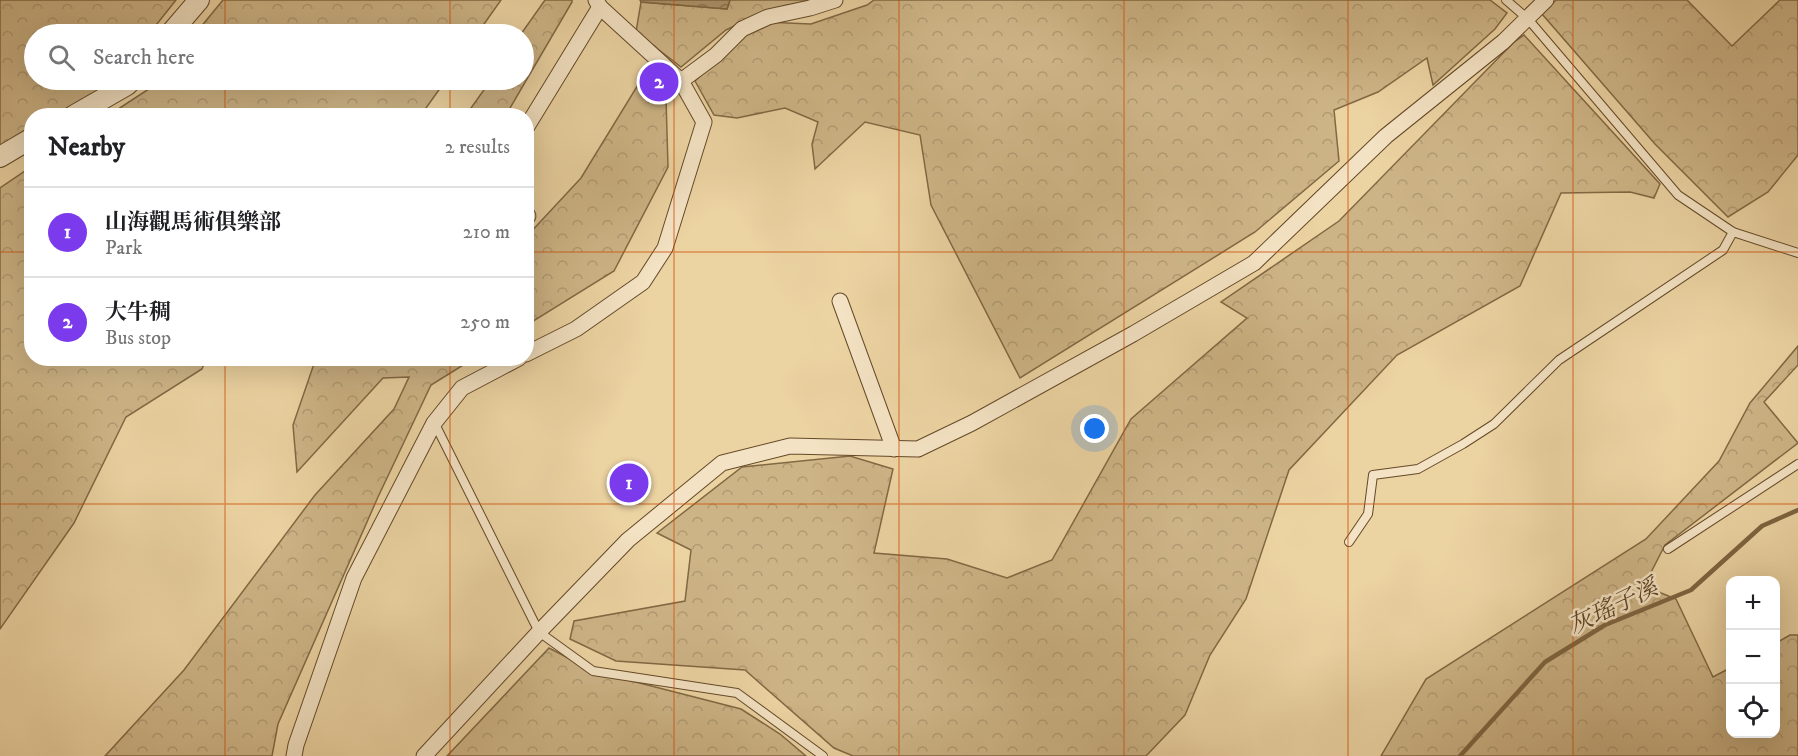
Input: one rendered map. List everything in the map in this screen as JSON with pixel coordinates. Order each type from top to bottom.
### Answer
[{"type":"street","points":[[179,24],[199,0]]},
{"type":"street","points":[[681,81],[716,55],[741,29],[768,17],[836,0]]},
{"type":"street","points":[[424,756],[628,540],[722,464],[790,446],[918,449],[972,423],[1132,334],[1254,263],[1386,136],[1503,42],[1546,0]]},
{"type":"street","points":[[534,114],[598,4],[681,81],[704,122],[665,248],[643,282],[576,329],[534,350]]},
{"type":"street","points":[[87,108],[118,90]]},
{"type":"street","points":[[0,157],[24,143]]},
{"type":"street","points":[[840,301],[894,449]]},
{"type":"street","points":[[294,756],[354,578],[434,423],[462,388],[504,366]]},
{"type":"lane","points":[[1506,0],[1528,19],[1677,195],[1733,232],[1798,253]]},
{"type":"lane","points":[[1349,542],[1368,514],[1373,475],[1418,469],[1494,424],[1559,360],[1723,250],[1733,232]]},
{"type":"lane","points":[[434,423],[539,632],[593,670],[737,693],[823,756]]},
{"type":"lane","points":[[1668,549],[1798,464]]},
{"type":"green space","points":[[0,0],[176,0],[157,24],[24,24],[24,90],[99,90],[69,108],[24,108],[24,136],[0,151]]},
{"type":"green space","points":[[223,0],[501,0],[484,24],[203,24]]},
{"type":"green space","points":[[545,0],[572,0],[534,67],[534,24],[528,24]]},
{"type":"green space","points":[[730,0],[816,0],[766,11],[726,30],[681,67],[636,32],[641,2],[727,9]]},
{"type":"green space","points":[[874,0],[1490,0],[1507,13],[1495,29],[1433,85],[1427,58],[1378,92],[1334,110],[1339,161],[1255,232],[1020,378],[931,205],[920,135],[865,122],[815,169],[812,144],[818,122],[785,108],[737,118],[714,115],[695,81],[731,46],[764,22],[811,24],[867,5]]},
{"type":"green space","points":[[1556,0],[1687,0],[1732,46],[1780,0],[1798,0],[1798,155],[1768,192],[1728,217],[1655,144],[1542,14]]},
{"type":"green space","points":[[1524,35],[1660,184],[1654,198],[1630,192],[1561,193],[1520,286],[1397,355],[1289,470],[1246,599],[1210,655],[1185,715],[1146,756],[853,756],[834,748],[745,670],[616,661],[570,639],[574,621],[685,601],[691,550],[657,533],[742,467],[850,456],[893,469],[874,553],[947,559],[1007,578],[1052,560],[1131,419],[1247,318],[1221,302],[1339,221],[1513,43]]},
{"type":"green space","points":[[644,75],[666,99],[668,167],[614,271],[534,321],[534,229],[581,178]]},
{"type":"green space","points":[[147,90],[439,90],[426,108],[120,108]]},
{"type":"green space","points":[[484,90],[521,90],[510,108],[471,108]]},
{"type":"green space","points":[[24,172],[24,366],[203,366],[202,369],[126,417],[74,523],[0,629],[0,188]]},
{"type":"green space","points":[[1798,346],[1798,365],[1764,402],[1798,443],[1665,545],[1644,586],[1676,599],[1713,677],[1726,670],[1726,738],[1780,738],[1780,641],[1790,635],[1798,635],[1798,756],[1381,756],[1426,679],[1646,539],[1719,461],[1750,403]]},
{"type":"green space","points":[[313,366],[462,366],[431,385],[378,497],[278,724],[272,756],[105,756],[184,670],[315,495],[394,409],[409,377],[383,378],[297,472],[293,425]]},
{"type":"green space","points":[[549,648],[593,671],[741,709],[780,734],[806,756],[447,756]]},
{"type":"water","points":[[640,0],[730,0],[727,9],[641,2]]},
{"type":"waterway","name":"灰瑤子溪","points":[[1460,756],[1545,662],[1605,625],[1691,590],[1762,526],[1798,510]]},
{"type":"place","name":"大牛稠","points":[[659,82]]},
{"type":"place","name":"山海觀馬術俱樂部","points":[[629,483]]}]
